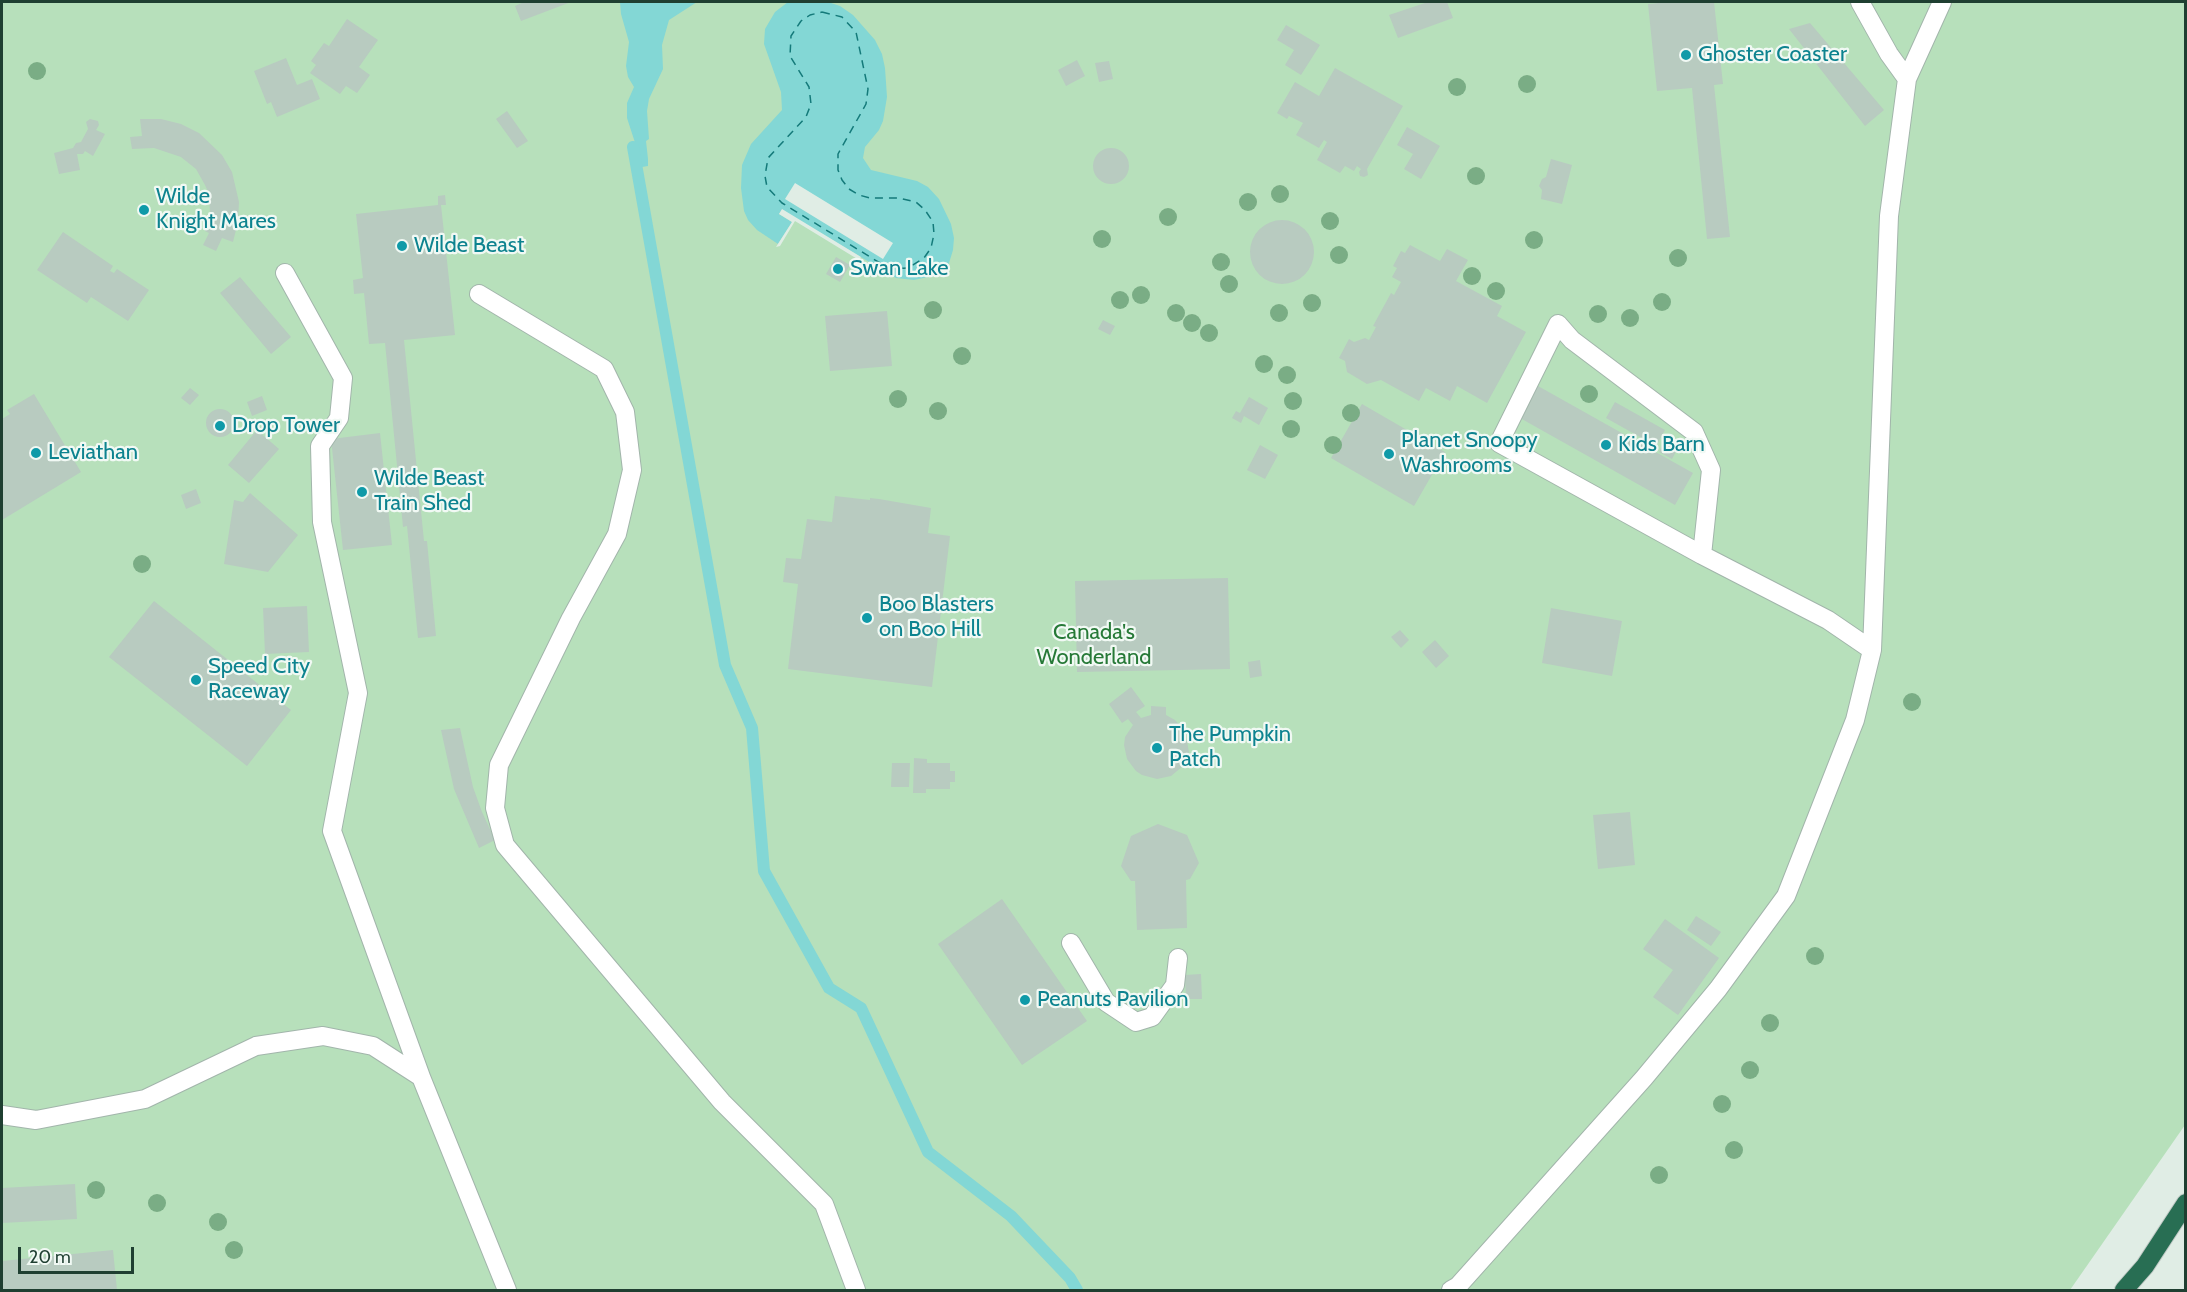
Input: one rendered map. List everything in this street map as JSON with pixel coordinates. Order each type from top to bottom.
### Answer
[{"type":"highway","points":[[2124,1290],[2145,1266],[2186,1203]]},
{"type":"lane","points":[[1860,2],[1889,54],[1907,80]]},
{"type":"lane","points":[[1451,1290],[1458,1286],[1644,1078],[1719,989],[1786,896],[1855,720],[1872,650],[1889,216],[1907,80],[1942,2]]},
{"type":"lane","points":[[285,273],[343,378],[339,418],[320,446],[322,522],[358,693],[332,831],[421,1077],[507,1290]]},
{"type":"lane","points":[[478,294],[604,369],[625,412],[632,470],[617,534],[571,618],[499,765],[495,808],[505,845],[722,1102],[824,1204],[856,1290]]},
{"type":"lane","points":[[1702,555],[1711,470],[1694,432],[1572,339],[1558,324],[1499,443],[1702,555],[1828,620],[1872,650]]},
{"type":"lane","points":[[1071,943],[1106,1002],[1136,1022],[1152,1017],[1175,985],[1178,958]]},
{"type":"lane","points":[[2,1115],[36,1120],[145,1099],[256,1046],[323,1036],[373,1046],[421,1077]]},
{"type":"green space","name":"Canada's Wonderland","points":[[2,2],[2185,2],[2185,1125],[2070,1290],[2,1290]]},
{"type":"water","points":[[620,2],[697,2],[669,20],[662,45],[663,69],[649,99],[647,111],[648,166],[642,167],[627,118],[627,103],[634,87],[628,77],[626,66],[629,42]]},
{"type":"water","points":[[788,2],[828,2],[840,6],[853,15],[875,40],[882,54],[885,68],[887,97],[883,121],[879,130],[865,147],[863,158],[871,170],[917,181],[928,187],[939,199],[951,224],[954,238],[946,273],[914,280],[896,278],[782,210],[779,214],[792,222],[778,244],[757,230],[748,220],[744,211],[741,188],[742,165],[751,144],[782,110],[781,92],[764,44],[765,29],[775,12]]},
{"type":"pier","points":[[795,183],[893,243],[883,259],[785,199]]},
{"type":"pier","points":[[782,209],[861,257],[859,260],[795,221],[780,246],[776,247],[792,222],[779,214]]},
{"type":"building","points":[[524,2],[571,2],[521,21],[515,6]]},
{"type":"building","points":[[1428,2],[1447,2],[1453,18],[1398,38],[1389,15]]},
{"type":"building","name":"Ghoster Coaster","points":[[1714,2],[1723,84],[1714,85],[1730,237],[1707,239],[1692,88],[1657,91],[1648,4]]},
{"type":"building","points":[[347,19],[378,40],[359,67],[370,75],[357,93],[346,86],[340,94],[310,73],[316,65],[311,61],[324,43],[329,46]]},
{"type":"building","points":[[1810,23],[1884,110],[1865,126],[1789,29]]},
{"type":"building","points":[[1286,25],[1320,45],[1301,75],[1285,65],[1294,50],[1277,40]]},
{"type":"building","points":[[286,58],[297,85],[312,79],[320,99],[277,117],[271,102],[267,104],[254,71]]},
{"type":"building","points":[[1077,60],[1085,76],[1066,86],[1058,70]]},
{"type":"building","points":[[1109,61],[1113,79],[1099,82],[1095,63]]},
{"type":"building","points":[[1335,68],[1403,106],[1367,169],[1368,175],[1364,177],[1360,176],[1361,169],[1357,166],[1354,171],[1345,166],[1340,173],[1317,160],[1327,142],[1324,140],[1319,148],[1296,135],[1303,123],[1289,116],[1287,119],[1277,113],[1295,82],[1319,96]]},
{"type":"building","points":[[507,111],[528,141],[517,148],[496,119]]},
{"type":"building","points":[[90,119],[98,121],[99,125],[96,130],[105,134],[93,156],[85,151],[83,154],[77,154],[80,170],[59,174],[54,153],[73,148],[76,143],[81,142],[88,129],[86,122]]},
{"type":"building","points":[[140,119],[161,119],[181,124],[199,133],[222,155],[232,172],[239,202],[238,222],[233,242],[222,238],[216,251],[203,245],[209,233],[205,231],[210,213],[209,194],[205,185],[196,169],[181,157],[154,148],[132,149],[130,137],[142,136]]},
{"type":"building","points":[[1407,127],[1440,146],[1421,179],[1404,169],[1413,154],[1397,145]]},
{"type":"building","points":[[1111,148],[1123,154],[1129,166],[1123,178],[1111,184],[1099,178],[1093,166],[1099,154]]},
{"type":"building","points":[[1551,159],[1572,165],[1562,204],[1541,199],[1542,190],[1539,186],[1542,179],[1546,177]]},
{"type":"building","name":"Wilde Beast","points":[[445,195],[446,205],[441,205],[455,335],[404,340],[436,636],[418,638],[407,526],[403,527],[385,343],[369,344],[364,293],[354,294],[353,280],[363,278],[356,214],[438,205],[438,196]]},
{"type":"building","points":[[1276,220],[1288,220],[1305,229],[1312,240],[1314,252],[1312,264],[1305,275],[1288,284],[1276,284],[1264,279],[1255,270],[1250,258],[1250,246],[1255,234],[1264,225]]},
{"type":"building","points":[[63,232],[113,266],[110,271],[114,273],[117,269],[149,290],[128,321],[91,297],[87,303],[37,270]]},
{"type":"building","points":[[1410,245],[1440,261],[1447,249],[1468,260],[1456,281],[1502,306],[1497,316],[1526,332],[1487,403],[1457,386],[1450,401],[1426,388],[1419,401],[1381,380],[1367,384],[1347,372],[1345,361],[1339,358],[1349,339],[1354,342],[1365,338],[1369,340],[1376,327],[1373,326],[1391,293],[1394,295],[1401,282],[1392,277],[1397,268],[1393,266],[1401,251],[1405,253]]},
{"type":"building","name":"Swan Lake","points":[[836,257],[850,265],[840,282],[826,274]]},
{"type":"building","points":[[240,277],[291,337],[271,354],[220,293]]},
{"type":"building","points":[[887,311],[892,366],[830,371],[825,316]]},
{"type":"building","points":[[1103,320],[1115,326],[1110,335],[1098,329]]},
{"type":"building","name":"Kids Barn","points":[[1538,386],[1693,473],[1675,505],[1520,418]]},
{"type":"building","points":[[190,388],[199,395],[190,405],[181,398]]},
{"type":"building","name":"Leviathan","points":[[34,394],[81,472],[2,520],[2,419],[10,414],[7,410]]},
{"type":"building","points":[[262,396],[267,410],[252,416],[247,402]]},
{"type":"building","points":[[1249,397],[1268,408],[1259,425],[1244,416],[1241,423],[1232,418],[1236,411],[1240,413]]},
{"type":"building","points":[[1615,402],[1665,430],[1656,446],[1606,418]]},
{"type":"building","name":"Planet Snoopy Washrooms","points":[[1362,404],[1445,452],[1414,506],[1331,458]]},
{"type":"building","points":[[220,409],[230,413],[234,423],[230,433],[220,437],[210,433],[206,423],[210,413]]},
{"type":"building","points":[[257,430],[279,449],[249,483],[228,465]]},
{"type":"building","name":"Wilde Beast Train Shed","points":[[380,433],[392,545],[343,550],[331,439]]},
{"type":"building","points":[[1666,438],[1679,446],[1672,459],[1659,452]]},
{"type":"building","points":[[1260,445],[1278,455],[1265,479],[1247,470]]},
{"type":"building","points":[[196,489],[201,503],[186,509],[181,495]]},
{"type":"building","points":[[250,493],[298,535],[268,572],[224,564],[234,500],[243,502]]},
{"type":"building","name":"Boo Blasters on Boo Hill","points":[[835,496],[879,499],[931,508],[928,533],[950,536],[932,687],[788,669],[798,584],[783,582],[786,558],[801,559],[807,519],[832,522]]},
{"type":"building","points":[[1228,578],[1230,669],[1077,672],[1075,581]]},
{"type":"building","name":"Speed City Raceway","points":[[154,601],[291,710],[247,766],[109,657]]},
{"type":"building","points":[[307,606],[309,652],[265,654],[263,608]]},
{"type":"building","points":[[1551,608],[1622,621],[1612,676],[1542,663]]},
{"type":"building","points":[[1400,630],[1409,640],[1401,648],[1391,637]]},
{"type":"building","points":[[1435,640],[1449,656],[1436,668],[1422,652]]},
{"type":"building","points":[[1260,660],[1262,676],[1250,678],[1248,662]]},
{"type":"building","name":"The Pumpkin Patch","points":[[1131,687],[1145,706],[1136,712],[1141,718],[1151,715],[1151,706],[1166,707],[1166,715],[1175,720],[1185,731],[1189,752],[1183,766],[1171,776],[1157,779],[1142,775],[1127,759],[1125,737],[1133,725],[1128,719],[1122,723],[1109,704]]},
{"type":"building","points":[[460,728],[473,787],[495,840],[479,848],[454,789],[441,730]]},
{"type":"building","points":[[914,758],[927,759],[927,763],[950,763],[950,771],[955,771],[955,782],[950,782],[950,789],[926,789],[926,793],[913,793]]},
{"type":"building","points":[[892,763],[910,763],[909,787],[891,787]]},
{"type":"building","points":[[1630,812],[1635,865],[1598,869],[1593,815]]},
{"type":"building","points":[[1158,824],[1187,835],[1199,863],[1190,879],[1186,880],[1187,928],[1137,930],[1135,881],[1131,881],[1121,866],[1131,836]]},
{"type":"building","name":"Peanuts Pavilion","points":[[1002,899],[1087,1021],[1022,1065],[938,944]]},
{"type":"building","points":[[1696,916],[1721,932],[1711,946],[1687,930]]},
{"type":"building","points":[[1665,919],[1719,958],[1678,1015],[1653,997],[1673,970],[1643,949]]},
{"type":"building","points":[[1201,974],[1202,999],[1186,999],[1185,975]]},
{"type":"building","points":[[75,1184],[77,1219],[2,1223],[2,1188]]},
{"type":"building","points":[[113,1250],[117,1290],[2,1290],[2,1261]]},
{"type":"waterway","points":[[633,147],[725,665],[752,728],[764,871],[829,988],[861,1008],[928,1152],[1011,1216],[1070,1278],[1077,1290]]},
{"type":"ferry route","points":[[822,12],[842,17],[856,32],[868,89],[866,104],[838,154],[838,170],[842,180],[849,189],[859,195],[870,198],[899,198],[916,202],[933,222],[934,234],[931,248],[924,258],[908,268],[892,269],[880,263],[782,203],[767,187],[765,176],[768,158],[806,117],[811,104],[809,87],[790,56],[791,36],[801,21],[810,15],[822,12]]},
{"type":"place","name":"Ghoster Coaster","points":[[1686,55]]},
{"type":"place","name":"Wilde Knight Mares","points":[[144,210]]},
{"type":"place","name":"Wilde Beast","points":[[402,246]]},
{"type":"place","name":"Swan Lake","points":[[838,269]]},
{"type":"place","name":"Drop Tower","points":[[220,426]]},
{"type":"place","name":"Kids Barn","points":[[1606,445]]},
{"type":"place","name":"Leviathan","points":[[36,453]]},
{"type":"place","name":"Planet Snoopy Washrooms","points":[[1389,454]]},
{"type":"place","name":"Wilde Beast Train Shed","points":[[362,492]]},
{"type":"place","name":"Boo Blasters on Boo Hill","points":[[867,618]]},
{"type":"place","name":"Speed City Raceway","points":[[196,680]]},
{"type":"place","name":"The Pumpkin Patch","points":[[1157,748]]},
{"type":"place","name":"Peanuts Pavilion","points":[[1025,1000]]}]
